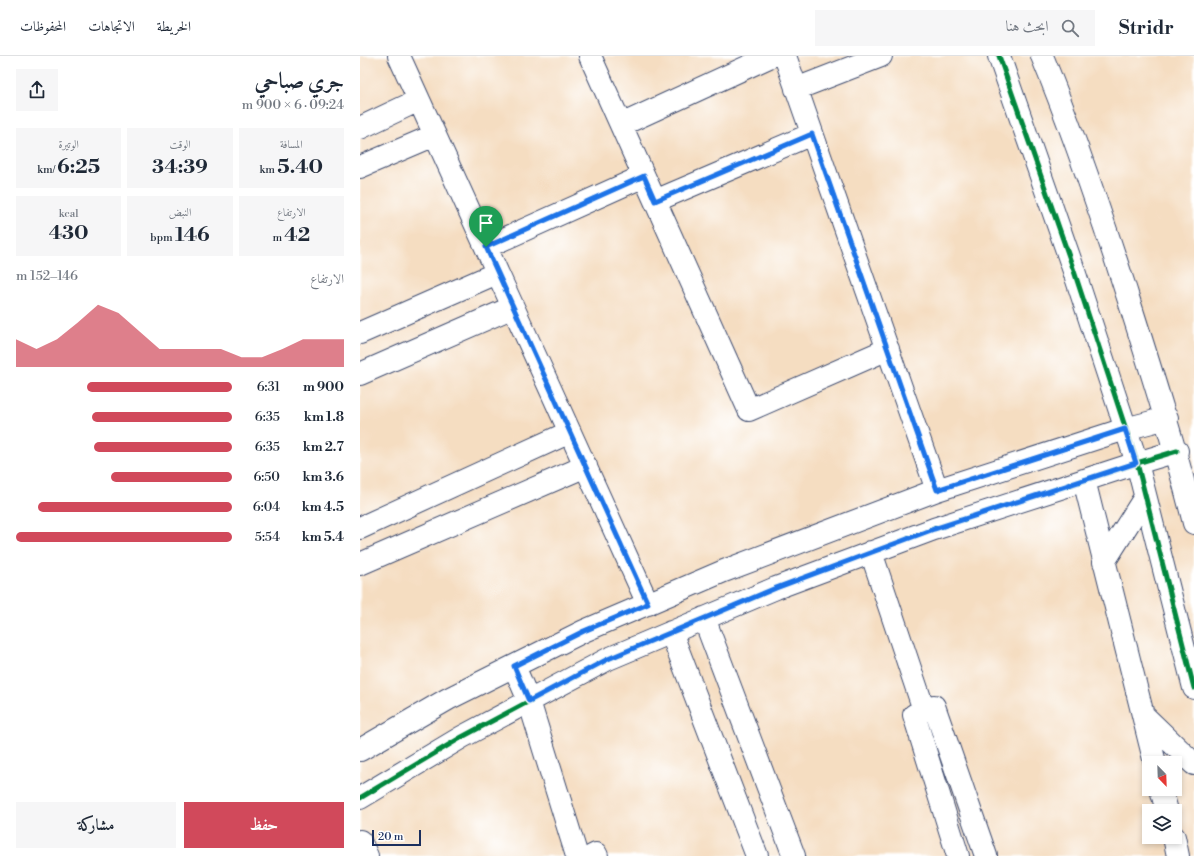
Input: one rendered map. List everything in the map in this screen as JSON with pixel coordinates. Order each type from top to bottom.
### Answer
[{"type":"street","points":[[399,56],[648,604]]},
{"type":"street","points":[[590,56],[749,410],[888,349]]},
{"type":"street","points":[[621,125],[771,56]]},
{"type":"street","points":[[785,56],[937,490]]},
{"type":"street","points":[[796,89],[881,56]]},
{"type":"street","points":[[999,56],[1073,268],[1136,463],[1194,688]]},
{"type":"street","points":[[1042,56],[1065,111],[1167,418],[1194,523]]},
{"type":"street","points":[[360,128],[419,100]]},
{"type":"street","points":[[655,201],[812,134]]},
{"type":"street","points":[[360,167],[435,135]]},
{"type":"street","points":[[486,247],[644,176]]},
{"type":"street","points":[[360,333],[497,272]]},
{"type":"street","points":[[360,374],[513,307]]},
{"type":"street","points":[[360,750],[448,699],[584,631],[724,571],[937,490],[1125,429],[1167,418]]},
{"type":"street","points":[[360,528],[570,432]]},
{"type":"street","points":[[360,798],[462,737],[529,701],[608,659],[671,632],[776,588],[934,529],[1176,451]]},
{"type":"street","points":[[360,564],[586,466]]},
{"type":"street","points":[[1084,480],[1153,756]]},
{"type":"street","points":[[1104,562],[1145,497]]},
{"type":"street","points":[[871,552],[924,710]]},
{"type":"street","points":[[704,618],[794,856]]},
{"type":"street","points":[[671,632],[757,856]]},
{"type":"street","points":[[514,666],[529,701],[577,856]]},
{"type":"street","points":[[958,856],[914,715],[934,706],[986,856]]},
{"type":"street","points":[[1143,715],[1194,764]]},
{"type":"street","points":[[360,841],[367,856]]},
{"type":"street","points":[[1175,844],[1178,856]]},
{"type":"street","points":[[592,856],[596,854],[597,856]]},
{"type":"cycle path","points":[[999,56],[1073,268],[1137,463],[1194,688]]},
{"type":"cycle path","points":[[360,798],[462,737],[608,659],[776,588],[934,529],[1177,451]]},
{"type":"route","points":[[812,134],[937,490],[1125,429],[1136,463],[934,529],[776,588],[608,659],[529,701],[514,666],[584,631],[648,604],[486,247],[644,176],[655,201],[812,134]]}]
